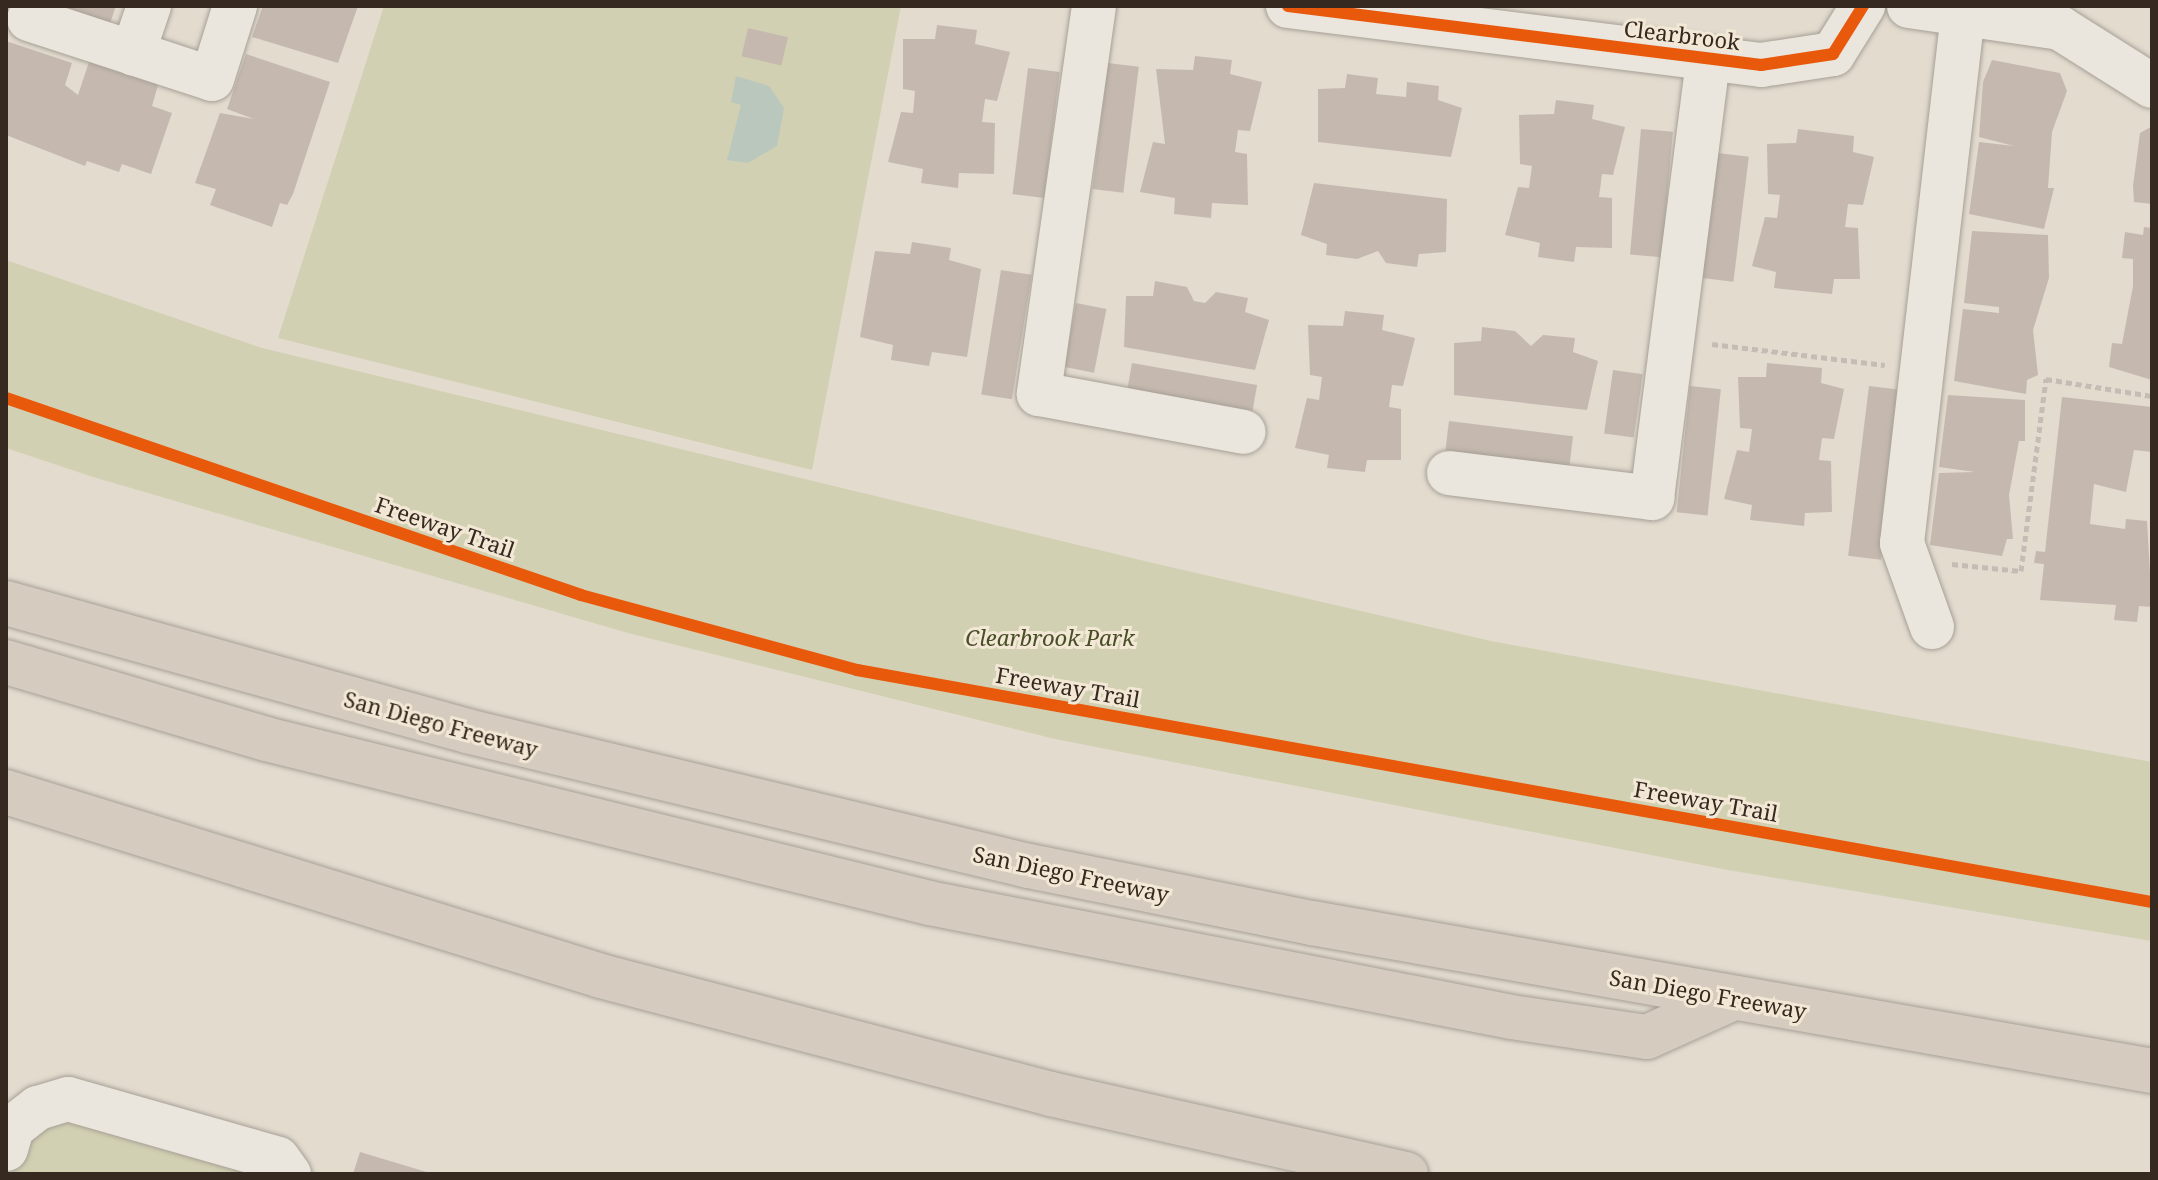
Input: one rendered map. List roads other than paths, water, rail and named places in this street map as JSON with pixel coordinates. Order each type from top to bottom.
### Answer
[{"type":"highway","name":"San Diego Freeway","points":[[6,603],[467,731],[1029,866],[1731,999],[2152,1071]]},
{"type":"highway","points":[[6,662],[266,739],[929,903],[1511,1017],[1647,1037],[1731,999]]},
{"type":"highway","points":[[6,792],[601,976],[1051,1094],[1406,1174]]},
{"type":"street","points":[[133,53],[149,6]]},
{"type":"street","points":[[29,19],[212,79],[235,6]]},
{"type":"street","points":[[1094,6],[1039,394],[1244,432]]},
{"type":"street","name":"Clearbrook","points":[[1288,6],[1708,59],[1798,64],[1833,54],[1863,6]]},
{"type":"street","points":[[1909,6],[1963,13],[2062,17],[2152,86]]},
{"type":"street","points":[[1932,627],[1904,559],[1922,370],[1963,13]]},
{"type":"street","points":[[1449,473],[1652,498],[1708,59]]},
{"type":"street","points":[[8,1134],[38,1108],[68,1099],[278,1159],[289,1174]]},
{"type":"park label","name":"Clearbrook Park","points":[[1050,638]]}]
